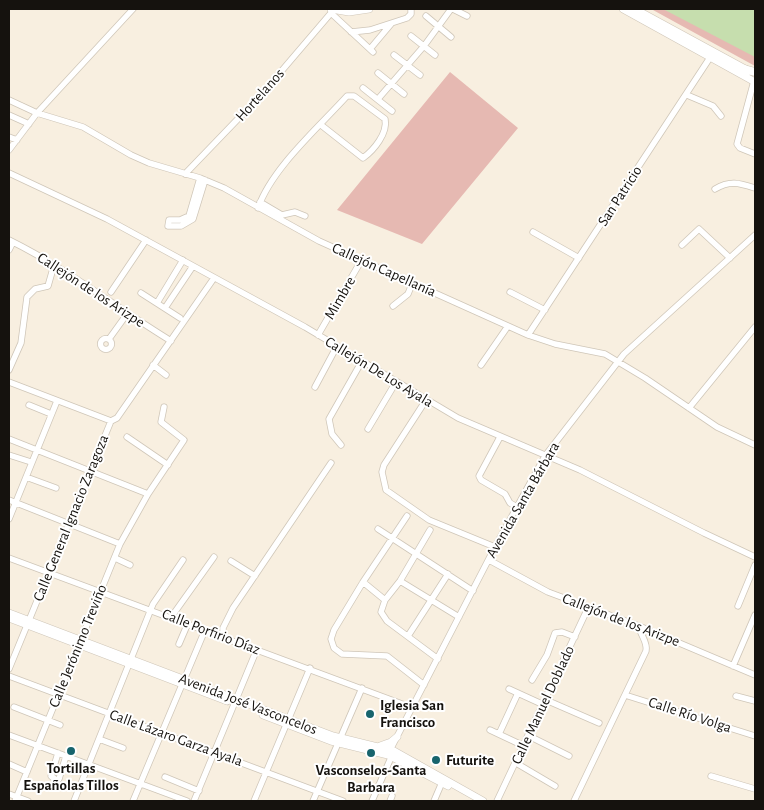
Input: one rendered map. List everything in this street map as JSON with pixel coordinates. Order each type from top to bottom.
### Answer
[{"type":"highway","points":[[744,69],[755,77]]},
{"type":"main road","points":[[331,10],[349,12],[368,9]]},
{"type":"main road","points":[[623,9],[755,77]]},
{"type":"main road","points":[[635,9],[744,69]]},
{"type":"main road","name":"Avenida José Vasconcelos","points":[[9,613],[28,623]]},
{"type":"main road","name":"Avenida José Vasconcelos","points":[[9,618],[79,642],[339,741],[391,753]]},
{"type":"main road","points":[[379,747],[391,742],[398,736]]},
{"type":"main road","name":"Avenida José Vasconcelos","points":[[339,741],[379,747],[483,801]]},
{"type":"main road","name":"Avenida José Vasconcelos","points":[[442,780],[474,801]]},
{"type":"street","points":[[9,150],[37,113],[132,9]]},
{"type":"street","points":[[351,32],[370,30],[390,24],[410,16],[410,9]]},
{"type":"street","points":[[378,99],[424,46],[452,9],[467,16]]},
{"type":"street","points":[[331,10],[351,32],[372,50],[390,24]]},
{"type":"street","name":"Hortelanos","points":[[185,174],[261,95],[331,10]]},
{"type":"street","points":[[426,16],[451,37]]},
{"type":"street","points":[[410,36],[435,55]]},
{"type":"street","points":[[394,55],[420,75]]},
{"type":"street","name":"San Patricio","points":[[528,335],[711,56]]},
{"type":"street","points":[[378,73],[404,94]]},
{"type":"street","points":[[755,77],[737,144],[740,148],[755,154]]},
{"type":"street","points":[[363,88],[392,111]]},
{"type":"street","points":[[305,216],[295,212],[282,215],[259,205],[269,182],[321,125],[350,95],[354,96],[386,121],[382,136],[363,158],[321,125]]},
{"type":"street","points":[[687,95],[713,106],[721,116]]},
{"type":"street","name":"Callejón Capellanía","points":[[9,100],[37,113],[83,127],[131,155],[156,166],[202,179],[259,205],[319,241],[528,335],[555,344],[599,352],[618,362],[717,427],[755,445]]},
{"type":"street","points":[[9,115],[29,124]]},
{"type":"street","points":[[9,137],[17,140]]},
{"type":"street","name":"Callejón De Los Ayala","points":[[9,174],[82,206],[183,260],[318,335],[458,418],[591,475],[755,557]]},
{"type":"street","points":[[199,194],[189,216],[180,220],[170,219],[167,222],[168,226],[181,226],[190,222],[195,216],[202,179]]},
{"type":"street","points":[[715,189],[725,183],[734,182],[755,188]]},
{"type":"street","points":[[682,245],[699,229],[730,258]]},
{"type":"street","points":[[533,232],[579,258]]},
{"type":"street","name":"Avenida Santa Bárbara","points":[[372,801],[398,736],[545,456],[632,346],[755,235]]},
{"type":"street","points":[[111,292],[146,240]]},
{"type":"street","points":[[9,250],[11,241]]},
{"type":"street","name":"Callejón de los Arizpe","points":[[11,241],[54,265],[171,341]]},
{"type":"street","points":[[157,303],[183,260]]},
{"type":"street","name":"Mimbre","points":[[318,335],[361,261]]},
{"type":"street","points":[[9,370],[21,344],[27,297],[32,290],[48,286],[54,265]]},
{"type":"street","points":[[165,308],[193,266]]},
{"type":"street","name":"Calle General Ignacio Zaragoza","points":[[9,669],[111,421],[116,419],[214,278]]},
{"type":"street","points":[[393,306],[408,294],[412,284]]},
{"type":"street","points":[[510,292],[545,310]]},
{"type":"street","points":[[141,293],[180,318]]},
{"type":"street","points":[[109,339],[127,314]]},
{"type":"street","points":[[481,365],[508,326]]},
{"type":"street","points":[[689,408],[755,327]]},
{"type":"street","points":[[315,387],[337,346]]},
{"type":"street","points":[[342,444],[332,434],[328,421],[362,361]]},
{"type":"street","points":[[153,366],[166,375]]},
{"type":"street","points":[[9,382],[111,421]]},
{"type":"street","points":[[368,429],[396,382]]},
{"type":"street","points":[[426,400],[384,465],[382,472],[386,490],[430,520],[496,547]]},
{"type":"street","points":[[9,519],[57,401]]},
{"type":"street","points":[[29,405],[51,414]]},
{"type":"street","name":"Calle Jerónimo Treviño","points":[[16,799],[120,544],[148,494],[184,439],[161,422],[164,406]]},
{"type":"street","points":[[128,437],[168,465]]},
{"type":"street","points":[[500,437],[479,476],[481,480],[505,494],[510,503],[517,507]]},
{"type":"street","points":[[9,439],[148,494]]},
{"type":"street","points":[[9,455],[31,462]]},
{"type":"street","points":[[223,636],[223,628],[228,617],[331,463]]},
{"type":"street","points":[[26,477],[56,488]]},
{"type":"street","points":[[9,500],[120,544]]},
{"type":"street","points":[[407,516],[334,630],[332,644],[342,654],[387,656],[424,685]]},
{"type":"street","points":[[378,529],[473,591]]},
{"type":"street","points":[[430,530],[381,609],[383,616],[438,659]]},
{"type":"street","points":[[172,616],[214,557]]},
{"type":"street","name":"Calle Porfirio Díaz","points":[[9,558],[172,616],[413,708]]},
{"type":"street","points":[[115,558],[130,565]]},
{"type":"street","points":[[74,801],[152,609],[183,560]]},
{"type":"street","name":"Callejón de los Arizpe","points":[[489,560],[530,584],[588,608],[639,626],[755,675]]},
{"type":"street","points":[[231,561],[255,576]]},
{"type":"street","points":[[738,606],[755,564]]},
{"type":"street","points":[[408,636],[448,574]]},
{"type":"street","points":[[400,581],[459,618]]},
{"type":"street","points":[[363,582],[385,600]]},
{"type":"street","name":"Calle Manuel Doblado","points":[[497,801],[588,608]]},
{"type":"street","points":[[733,666],[755,616]]},
{"type":"street","points":[[179,644],[188,623]]},
{"type":"street","points":[[574,801],[647,648],[639,626]]},
{"type":"street","points":[[133,801],[205,630]]},
{"type":"street","points":[[532,680],[547,655],[555,633],[562,632],[575,637]]},
{"type":"street","points":[[194,801],[257,649]]},
{"type":"street","points":[[254,801],[286,721],[310,668]]},
{"type":"street","name":"Calle Lázaro Garza Ayala","points":[[9,676],[161,734],[214,751],[343,801]]},
{"type":"street","points":[[314,801],[362,688]]},
{"type":"street","points":[[509,689],[599,723]]},
{"type":"street","points":[[499,734],[518,693]]},
{"type":"street","name":"Calle Río Volga","points":[[625,694],[755,736]]},
{"type":"street","points":[[736,696],[755,702]]},
{"type":"street","points":[[14,707],[60,725]]},
{"type":"street","points":[[490,730],[524,746]]},
{"type":"street","points":[[9,735],[187,801]]},
{"type":"street","points":[[529,736],[569,756]]},
{"type":"street","points":[[99,739],[123,748]]},
{"type":"street","points":[[58,753],[51,776],[56,780],[59,779],[66,756]]},
{"type":"street","points":[[516,763],[555,786]]},
{"type":"street","points":[[9,764],[27,772]]},
{"type":"street","points":[[711,776],[755,789]]},
{"type":"street","points":[[165,777],[199,791]]},
{"type":"street","points":[[434,801],[442,780]]},
{"type":"street","points":[[9,794],[16,799],[28,801]]},
{"type":"shaded area","points":[[651,9],[755,9],[755,66],[653,10]]},
{"type":"shaded area","points":[[663,9],[755,9],[755,57]]},
{"type":"shaded area","points":[[450,72],[518,128],[422,244],[337,210]]},
{"type":"place","name":"Iglesia San Francisco","points":[[370,714]]},
{"type":"place","name":"Tortillas Españolas Tillos","points":[[71,751]]},
{"type":"place","name":"Vasconselos-Santa Barbara","points":[[371,753]]},
{"type":"place","name":"Futurite","points":[[436,760]]}]
